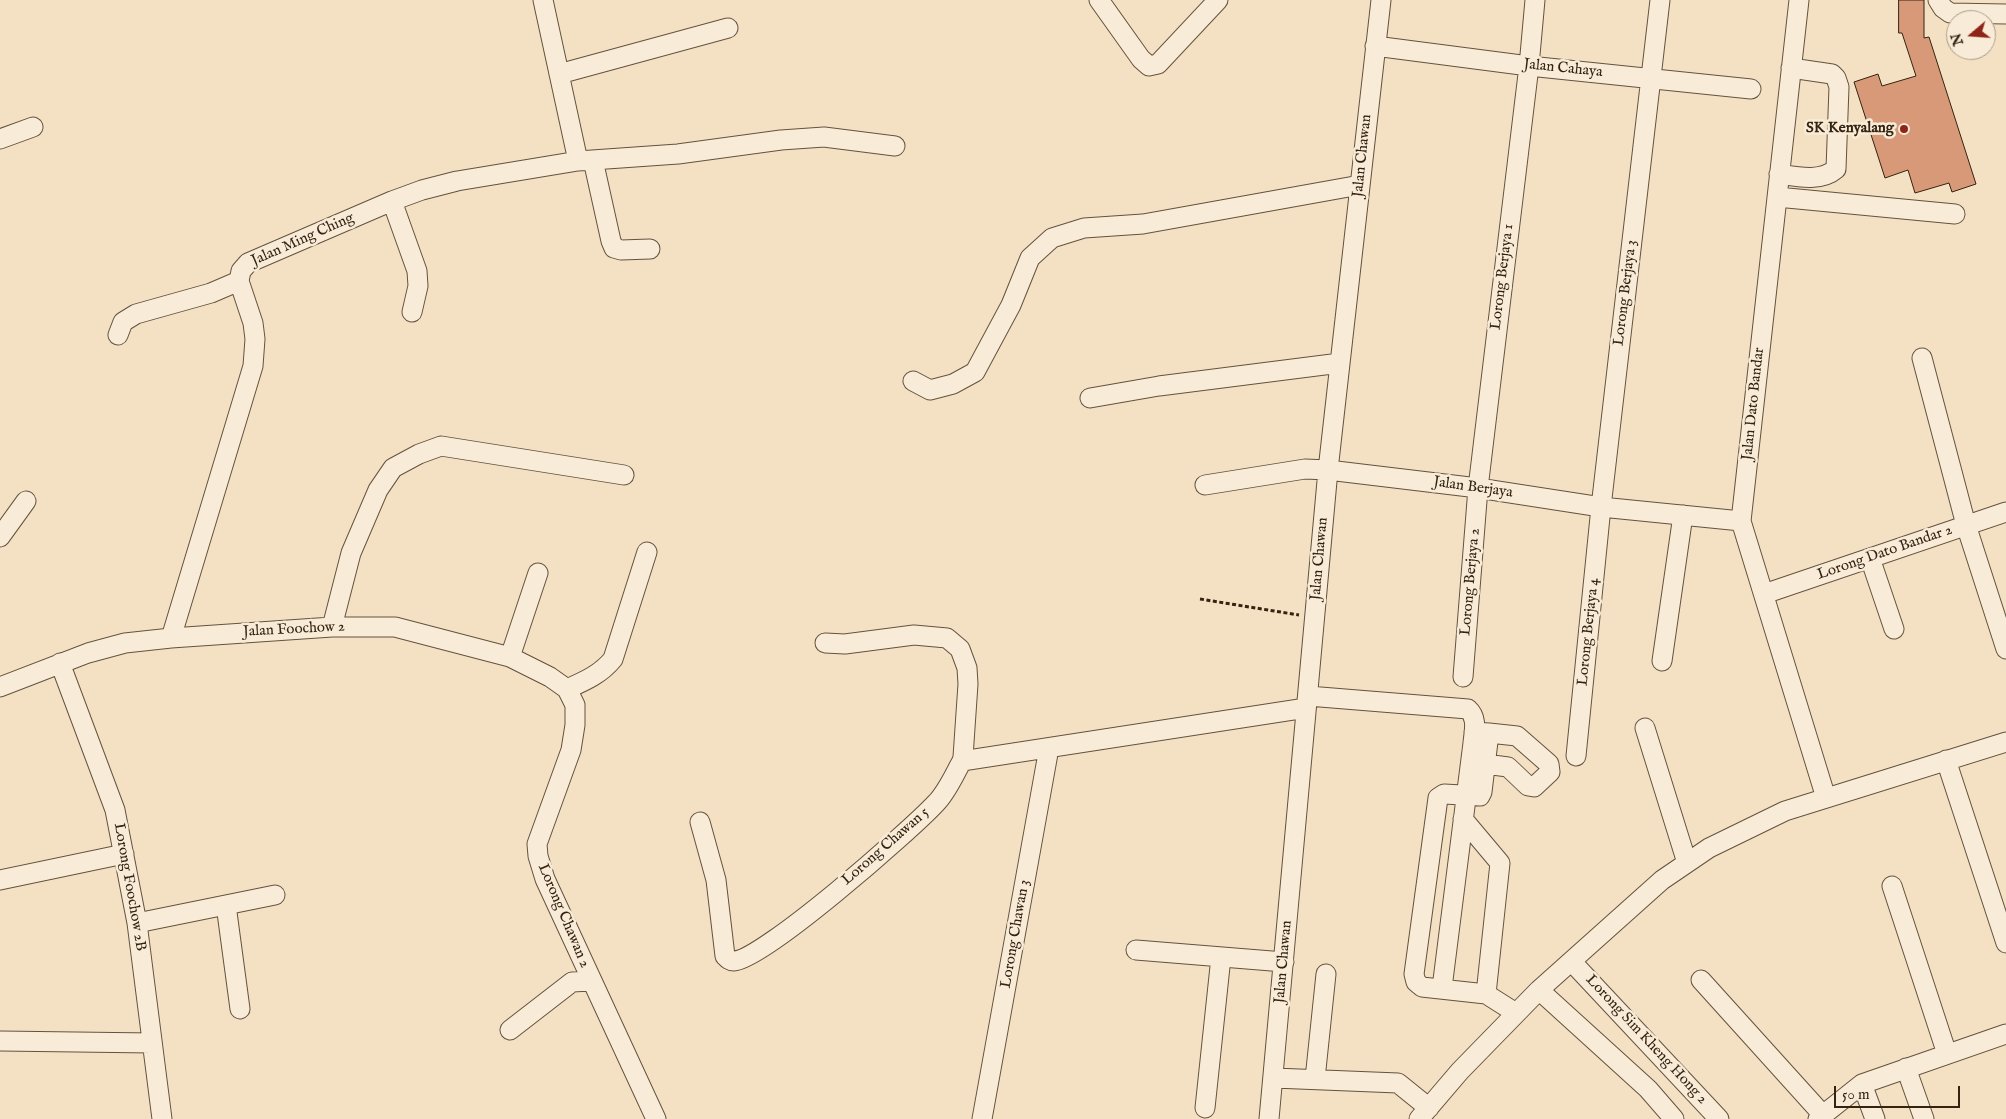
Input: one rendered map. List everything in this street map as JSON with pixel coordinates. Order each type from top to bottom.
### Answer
[{"type":"street","points":[[543,0],[559,74],[614,248],[621,250],[650,249]]},
{"type":"street","points":[[1099,0],[1141,59],[1149,66],[1158,64],[1218,0]]},
{"type":"street","name":"Jalan Chawan","points":[[1270,1119],[1328,470],[1381,0]]},
{"type":"street","name":"Lorong Berjaya 1","points":[[1478,488],[1529,66],[1535,0]]},
{"type":"street","name":"Lorong Berjaya 3","points":[[1601,508],[1660,0]]},
{"type":"street","name":"Jalan Dato Bandar","points":[[1798,0],[1741,521],[1826,798]]},
{"type":"street","points":[[1938,0],[1943,8],[1950,13],[2006,14]]},
{"type":"street","points":[[559,74],[728,28]]},
{"type":"street","name":"Jalan Cahaya","points":[[1375,46],[1529,66],[1751,88]]},
{"type":"street","points":[[1779,174],[1819,177],[1830,174],[1836,168],[1839,87],[1836,78],[1832,74],[1791,68]]},
{"type":"street","points":[[0,139],[34,127]]},
{"type":"street","name":"Jalan Ming Ching","points":[[171,638],[253,366],[255,339],[253,323],[239,281],[241,271],[248,263],[392,201],[422,190],[457,181],[585,160],[678,154],[781,140],[824,137],[895,146]]},
{"type":"street","points":[[913,381],[930,390],[953,384],[975,372],[1011,305],[1030,258],[1052,238],[1084,228],[1143,224],[1360,185]]},
{"type":"street","points":[[1777,197],[1955,214]]},
{"type":"street","points":[[392,201],[417,271],[418,286],[412,312]]},
{"type":"street","points":[[118,335],[123,322],[136,314],[211,293],[239,281]]},
{"type":"street","points":[[1922,358],[1966,525],[2006,649]]},
{"type":"street","points":[[1090,398],[1159,386],[1340,363]]},
{"type":"street","points":[[332,627],[351,554],[378,490],[393,468],[419,454],[441,446],[624,475]]},
{"type":"street","name":"Jalan Berjaya","points":[[1205,485],[1305,469],[1328,470],[1478,488],[1601,508],[1741,521]]},
{"type":"street","name":"Lorong Berjaya 2","points":[[1463,677],[1478,488]]},
{"type":"street","points":[[0,537],[26,501]]},
{"type":"street","name":"Lorong Berjaya 4","points":[[1576,756],[1601,508]]},
{"type":"street","name":"Lorong Dato Bandar 2","points":[[1764,594],[2006,512]]},
{"type":"street","points":[[1662,661],[1683,515]]},
{"type":"street","points":[[571,697],[606,668],[613,659],[647,552]]},
{"type":"street","points":[[1870,558],[1894,628]]},
{"type":"street","points":[[510,657],[538,573]]},
{"type":"street","name":"Jalan Foochow 2","points":[[0,687],[88,653],[125,643],[332,627],[395,627],[510,657],[550,677],[571,697]]},
{"type":"street","name":"Lorong Chawan 5","points":[[700,822],[716,880],[725,956],[730,961],[736,962],[757,953],[897,842],[938,801],[962,761],[968,684],[967,668],[960,649],[947,638],[914,635],[845,644],[824,643]]},
{"type":"street","name":"Lorong Foochow 2B","points":[[60,663],[115,810],[137,923],[162,1119]]},
{"type":"street","name":"Lorong Chawan 2","points":[[571,697],[575,725],[571,750],[537,844],[538,856],[545,879],[656,1119]]},
{"type":"street","points":[[962,761],[1049,748],[1307,702],[1468,709],[1473,714],[1482,733],[1485,764],[1482,792],[1480,796],[1444,794],[1438,798],[1414,974],[1416,982],[1422,987],[1486,994],[1516,1012]]},
{"type":"street","points":[[1645,728],[1687,863]]},
{"type":"street","points":[[1482,733],[1517,736],[1544,758],[1522,780],[1508,767],[1485,764]]},
{"type":"street","points":[[1442,988],[1465,796],[1482,733]]},
{"type":"street","points":[[1274,1078],[1398,1083],[1424,1113],[1460,1071],[1539,990],[1662,880],[1709,848],[1786,811],[2006,742]]},
{"type":"street","name":"Lorong Chawan 3","points":[[982,1119],[1049,748]]},
{"type":"street","points":[[1946,760],[2006,943]]},
{"type":"street","points":[[1463,819],[1500,863],[1486,994]]},
{"type":"street","points":[[0,880],[124,854]]},
{"type":"street","points":[[1892,886],[1946,1054]]},
{"type":"street","points":[[137,923],[275,895]]},
{"type":"street","points":[[226,905],[240,1009]]},
{"type":"street","points":[[1136,950],[1284,962]]},
{"type":"street","points":[[1205,1108],[1221,957]]},
{"type":"street","name":"Lorong Sim Kheng Hong 2","points":[[1572,962],[1719,1119]]},
{"type":"street","points":[[1316,1079],[1326,974]]},
{"type":"street","points":[[1701,980],[1821,1117],[1862,1084],[2006,1034]]},
{"type":"street","points":[[510,1030],[572,982],[591,981]]},
{"type":"street","points":[[1539,990],[1648,1089],[1674,1119]]},
{"type":"street","points":[[0,1041],[152,1043]]},
{"type":"street","points":[[1906,1068],[1924,1119]]},
{"type":"street","points":[[1862,1084],[1875,1119]]},
{"type":"path","points":[[1200,599],[1315,618]]},
{"type":"building","points":[[1899,0],[1924,0],[1924,38],[1929,37],[1976,184],[1952,192],[1949,183],[1915,193],[1908,170],[1885,178],[1854,82],[1878,74],[1882,86],[1916,76],[1902,33],[1899,33]]},
{"type":"place","name":"SK Kenyalang","points":[[1904,129]]}]
